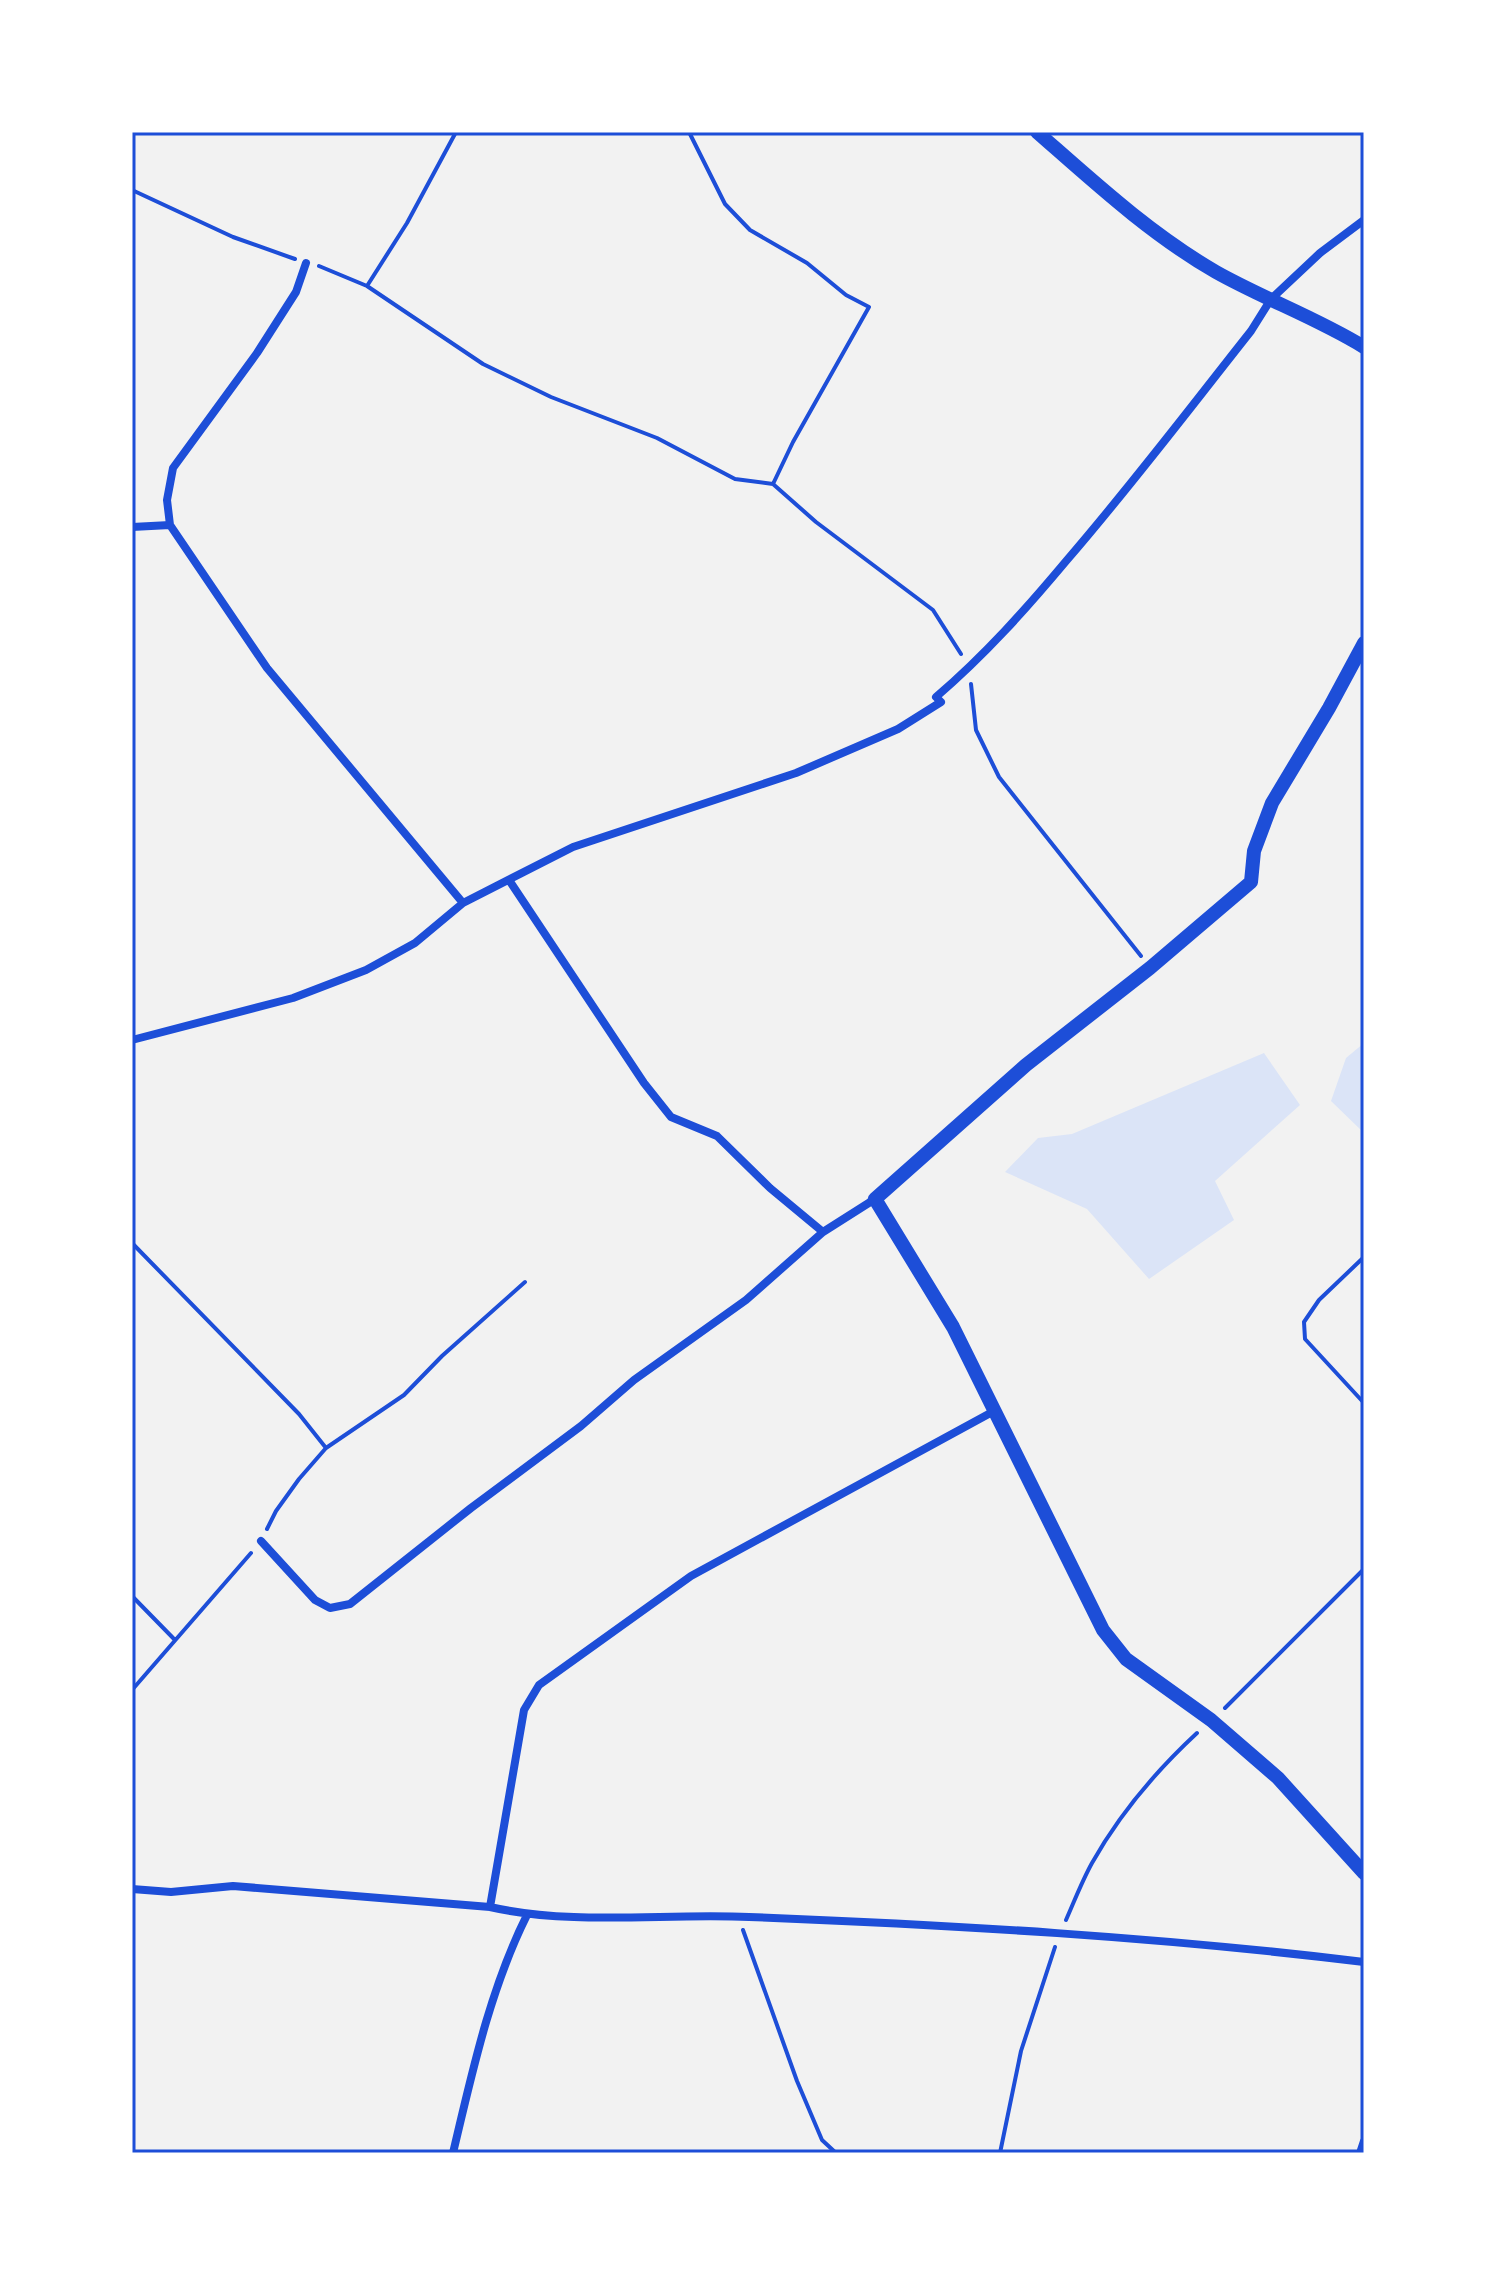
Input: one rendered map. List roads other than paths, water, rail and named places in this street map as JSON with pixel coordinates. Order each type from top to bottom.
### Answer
[{"type":"main road","points":[[1037,132],[1116,201],[1216,272],[1364,347]]},
{"type":"main road","points":[[1364,643],[1272,803],[1254,851],[1251,882],[1150,968],[1026,1065],[875,1199],[953,1327],[1103,1630],[1126,1659],[1211,1720],[1278,1778],[1364,1873]]},
{"type":"street","points":[[132,1040],[293,998],[366,970],[415,943],[463,903],[573,847],[796,773],[898,729],[941,702],[936,697],[970,668],[1011,625],[1110,510],[1251,331],[1271,299],[1320,253],[1364,220]]},
{"type":"street","points":[[306,263],[296,292],[257,353],[173,468],[167,500],[170,525],[267,668],[463,903]]},
{"type":"street","points":[[132,527],[170,525]]},
{"type":"street","points":[[509,880],[644,1083],[671,1117],[717,1136],[770,1188],[823,1232]]},
{"type":"street","points":[[261,1541],[278,1556],[315,1600],[330,1608],[350,1604],[581,1426],[634,1380],[746,1300],[823,1232],[875,1199]]},
{"type":"street","points":[[490,1907],[524,1710],[539,1685],[691,1576],[996,1410]]},
{"type":"street","points":[[132,1889],[171,1892],[233,1886],[490,1907],[527,1915],[738,1917],[1060,1932],[1229,1945],[1364,1962]]},
{"type":"street","points":[[453,2153],[494,1998],[511,1948],[527,1915]]},
{"type":"street","points":[[1360,2153],[1364,2141]]}]
